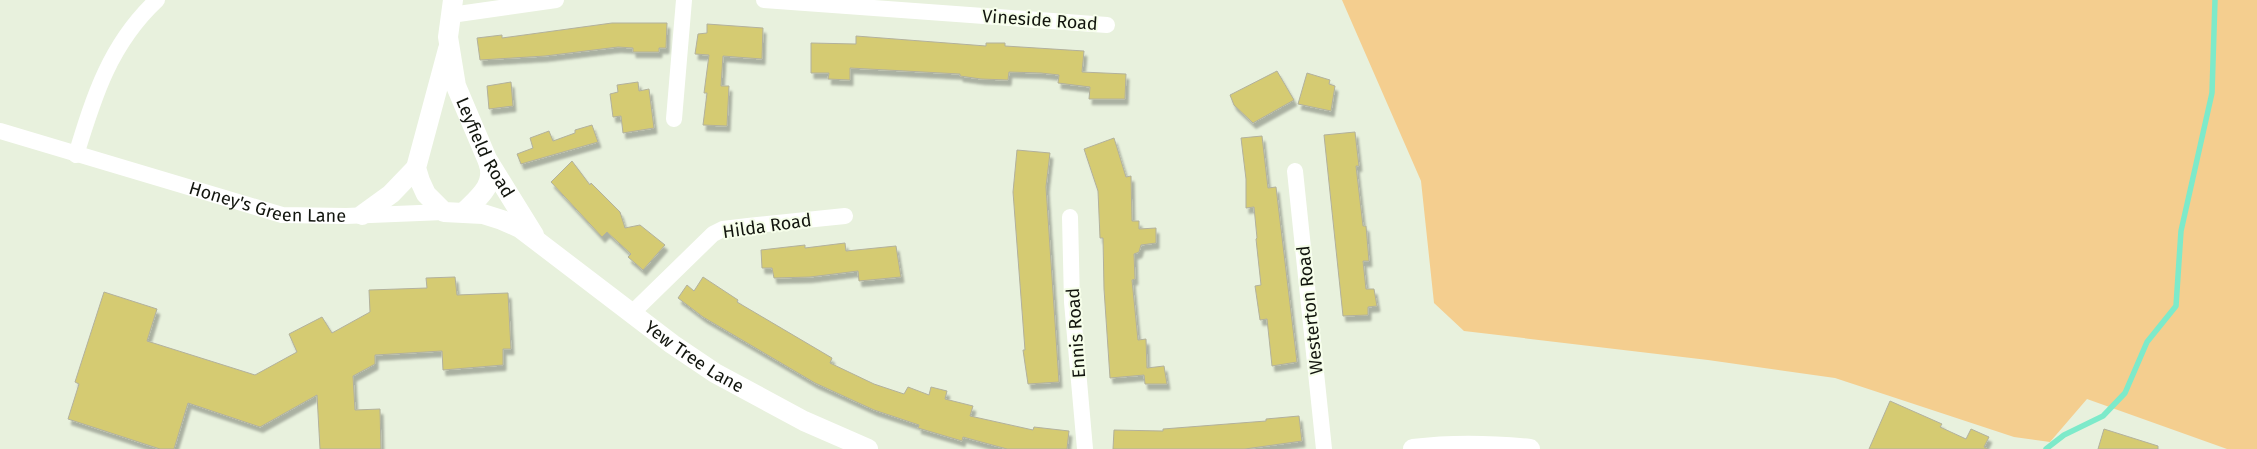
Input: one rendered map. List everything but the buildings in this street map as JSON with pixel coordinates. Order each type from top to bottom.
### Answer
[{"type":"street","points":[[76,155],[94,94],[110,62],[129,32],[156,0]]},
{"type":"street","points":[[452,7],[556,0]]},
{"type":"street","points":[[674,119],[684,0]]},
{"type":"street","name":"Vineside Road","points":[[764,0],[1107,25]]},
{"type":"street","name":"Leyfield Road","points":[[452,7],[448,49],[456,86],[487,159],[536,239]]},
{"type":"street","name":"Leyfield Road","points":[[416,168],[448,49]]},
{"type":"street","points":[[427,129],[444,114],[457,112],[468,116]]},
{"type":"street","name":"Honey's Green Lane","points":[[0,131],[282,215],[454,212],[502,220],[536,239]]},
{"type":"street","points":[[362,215],[391,194],[416,168],[426,194],[454,212],[488,187],[491,172],[487,159]]},
{"type":"street","name":"Westerton Road","points":[[1295,171],[1324,449]]},
{"type":"street","name":"Hilda Road","points":[[632,313],[706,239],[723,229],[845,216]]},
{"type":"street","name":"Ennis Road","points":[[1070,217],[1072,302],[1085,449]]},
{"type":"street","name":"Yew Tree Lane","points":[[536,239],[672,344],[716,372],[804,420],[868,449]]},
{"type":"street","points":[[1413,449],[1442,445],[1481,445],[1530,449]]},
{"type":"shaded area","points":[[1342,0],[2257,0],[2257,449],[2227,449],[2087,399],[2050,442],[2014,437],[1835,378],[1708,360],[1464,331],[1434,303],[1421,181]]},
{"type":"waterway","points":[[2046,449],[2064,435],[2103,416],[2125,393],[2147,342],[2176,306],[2181,231],[2212,93],[2215,0]]}]
